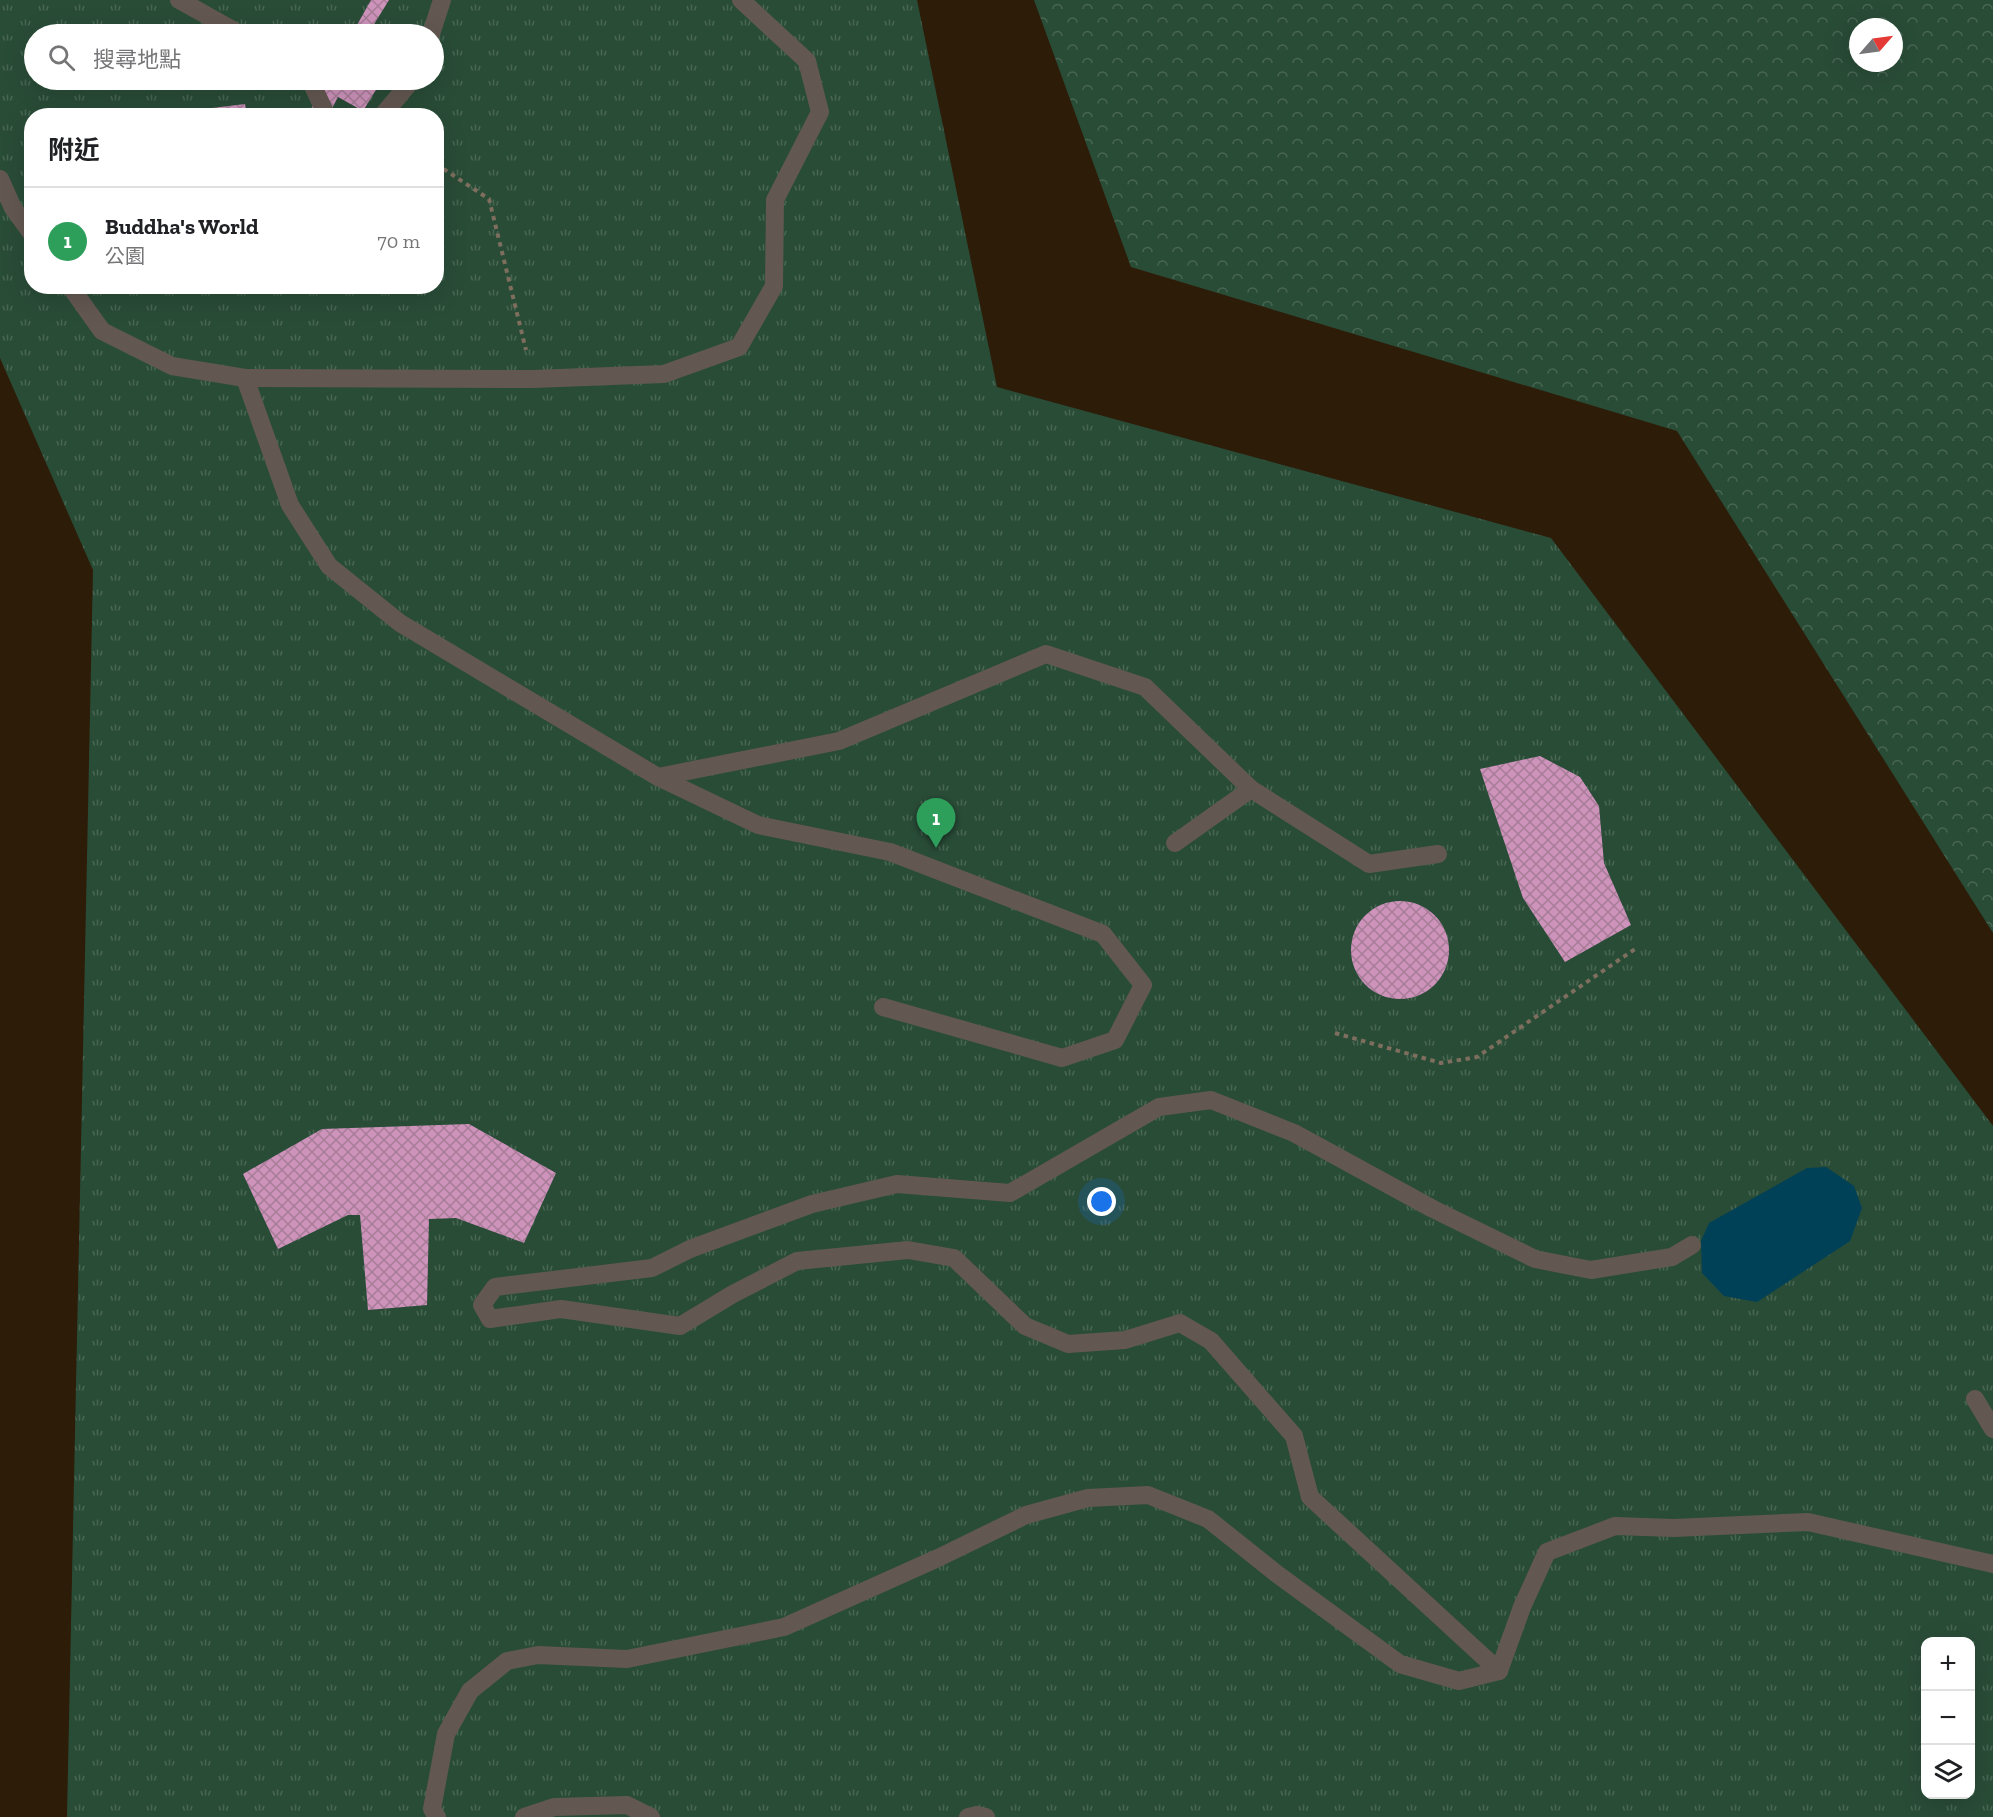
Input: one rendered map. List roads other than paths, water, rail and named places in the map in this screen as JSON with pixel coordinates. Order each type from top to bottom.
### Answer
[{"type":"lane","points":[[179,0],[222,24]]},
{"type":"lane","points":[[434,24],[442,0]]},
{"type":"lane","points":[[76,294],[102,331],[172,366],[245,378],[533,379],[664,374],[739,347],[774,286],[775,200],[820,112],[807,61],[741,0]]},
{"type":"lane","points":[[315,90],[323,108]]},
{"type":"lane","points":[[389,108],[404,90]]},
{"type":"lane","points":[[0,180],[13,208],[24,223]]},
{"type":"lane","points":[[245,378],[290,505],[329,566],[400,623],[658,777],[758,825],[890,852],[1103,934],[1143,986],[1115,1040],[1062,1058],[883,1008]]},
{"type":"lane","points":[[658,777],[839,741],[1046,654],[1145,687],[1251,789],[1369,864],[1438,854]]},
{"type":"lane","points":[[1175,843],[1251,789]]},
{"type":"lane","points":[[1498,1671],[1311,1497],[1294,1436],[1211,1341],[1180,1323],[1125,1340],[1068,1344],[1025,1326],[954,1258],[908,1250],[797,1261],[733,1294],[680,1326],[561,1309],[490,1319],[482,1305],[495,1287],[652,1269],[690,1250],[812,1203],[897,1184],[1010,1193],[1159,1107],[1211,1100],[1294,1133],[1433,1209],[1535,1259],[1591,1270],[1672,1257],[1692,1245]]},
{"type":"lane","points":[[1976,1399],[1993,1429]]},
{"type":"lane","points":[[437,1817],[432,1809],[446,1734],[470,1691],[507,1661],[538,1655],[627,1659],[784,1627],[938,1558],[1026,1515],[1088,1498],[1148,1495],[1208,1519],[1276,1574],[1400,1664],[1459,1681],[1498,1671]]},
{"type":"lane","points":[[1498,1671],[1522,1607],[1547,1552],[1615,1526],[1674,1528],[1808,1522],[1993,1564]]},
{"type":"lane","points":[[524,1817],[554,1807],[627,1805],[651,1817]]},
{"type":"lane","points":[[968,1817],[977,1815],[987,1817]]},
{"type":"water","points":[[1826,1167],[1854,1186],[1862,1208],[1850,1241],[1757,1302],[1724,1296],[1702,1273],[1701,1241],[1709,1223],[1807,1168]]},
{"type":"place","name":"Buddha's World","points":[[936,848]]}]
